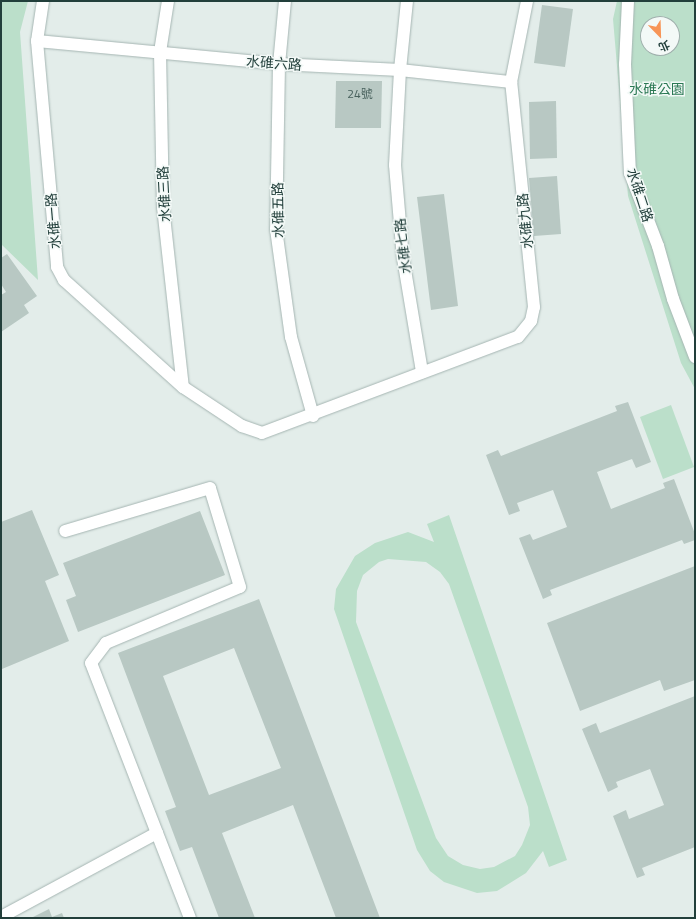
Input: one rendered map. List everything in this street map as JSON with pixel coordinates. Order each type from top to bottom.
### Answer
[{"type":"street","name":"水碓一路","points":[[43,1],[37,42],[57,267],[64,280],[183,387],[242,426],[262,434],[313,416]]},
{"type":"street","name":"水碓三路","points":[[168,1],[160,52],[163,206],[183,387]]},
{"type":"street","name":"水碓五路","points":[[285,1],[279,64],[276,230],[292,337],[313,416]]},
{"type":"street","name":"水碓七路","points":[[407,1],[400,70],[395,165],[403,258],[422,372]]},
{"type":"street","name":"水碓九路","points":[[422,372],[518,337],[531,321],[534,307],[511,82],[527,1]]},
{"type":"street","name":"水碓二路","points":[[628,1],[625,64],[630,172],[658,246],[673,299],[695,357]]},
{"type":"street","name":"水碓六路","points":[[37,42],[279,64],[400,70],[511,82]]},
{"type":"street","points":[[313,416],[422,372]]},
{"type":"street","points":[[65,531],[210,488],[240,587],[106,643],[91,663],[190,918]]},
{"type":"street","points":[[1,917],[157,832]]},
{"type":"green space","points":[[1,1],[28,1],[20,32],[38,280],[1,244]]},
{"type":"green space","name":"水碓公園","points":[[617,1],[695,1],[695,389],[681,363],[628,196],[613,19]]},
{"type":"green space","points":[[671,405],[694,467],[663,479],[640,417]]},
{"type":"green space","points":[[449,515],[567,860],[549,867],[543,851],[526,873],[497,891],[477,893],[444,882],[430,871],[417,850],[334,609],[336,589],[355,556],[375,543],[408,532],[434,542],[427,524]],"holes":[[[388,559],[426,562],[440,572],[449,584],[528,807],[530,825],[522,845],[515,856],[494,867],[480,869],[463,865],[448,856],[436,838],[356,622],[357,591],[363,575],[379,562]]]},
{"type":"building","points":[[542,5],[573,9],[565,67],[534,63]]},
{"type":"building","points":[[336,81],[382,81],[381,128],[335,128]]},
{"type":"building","points":[[556,101],[557,158],[530,159],[529,102]]},
{"type":"building","points":[[557,176],[561,234],[534,236],[529,178]]},
{"type":"building","points":[[444,194],[458,306],[431,310],[417,197]]},
{"type":"building","points":[[7,254],[37,296],[24,305],[29,313],[1,332],[1,295],[6,292],[1,284],[1,258]]},
{"type":"building","points":[[628,402],[651,462],[636,468],[632,459],[597,472],[611,509],[665,488],[663,483],[674,479],[695,534],[695,540],[684,544],[682,540],[550,590],[552,595],[543,599],[519,538],[530,534],[533,540],[567,527],[553,490],[517,503],[520,511],[509,515],[486,455],[498,450],[501,456],[617,411],[615,406]]},
{"type":"building","points":[[32,510],[59,575],[45,581],[69,641],[2,669],[1,522]]},
{"type":"building","points":[[200,511],[225,575],[78,632],[66,600],[76,596],[63,563]]},
{"type":"building","points":[[695,566],[695,680],[664,691],[660,680],[580,711],[547,623]]},
{"type":"building","points":[[259,599],[380,918],[336,918],[293,805],[222,833],[255,918],[219,918],[192,847],[180,851],[165,811],[176,807],[118,653]],"holes":[[[234,648],[281,768],[209,795],[163,676]]]},
{"type":"building","points":[[695,696],[695,847],[642,868],[645,875],[637,878],[613,816],[626,810],[629,819],[664,805],[650,769],[616,782],[618,787],[608,792],[582,729],[596,723],[600,733]]},
{"type":"building","points":[[49,909],[52,917],[62,913],[64,918],[31,918]]}]
